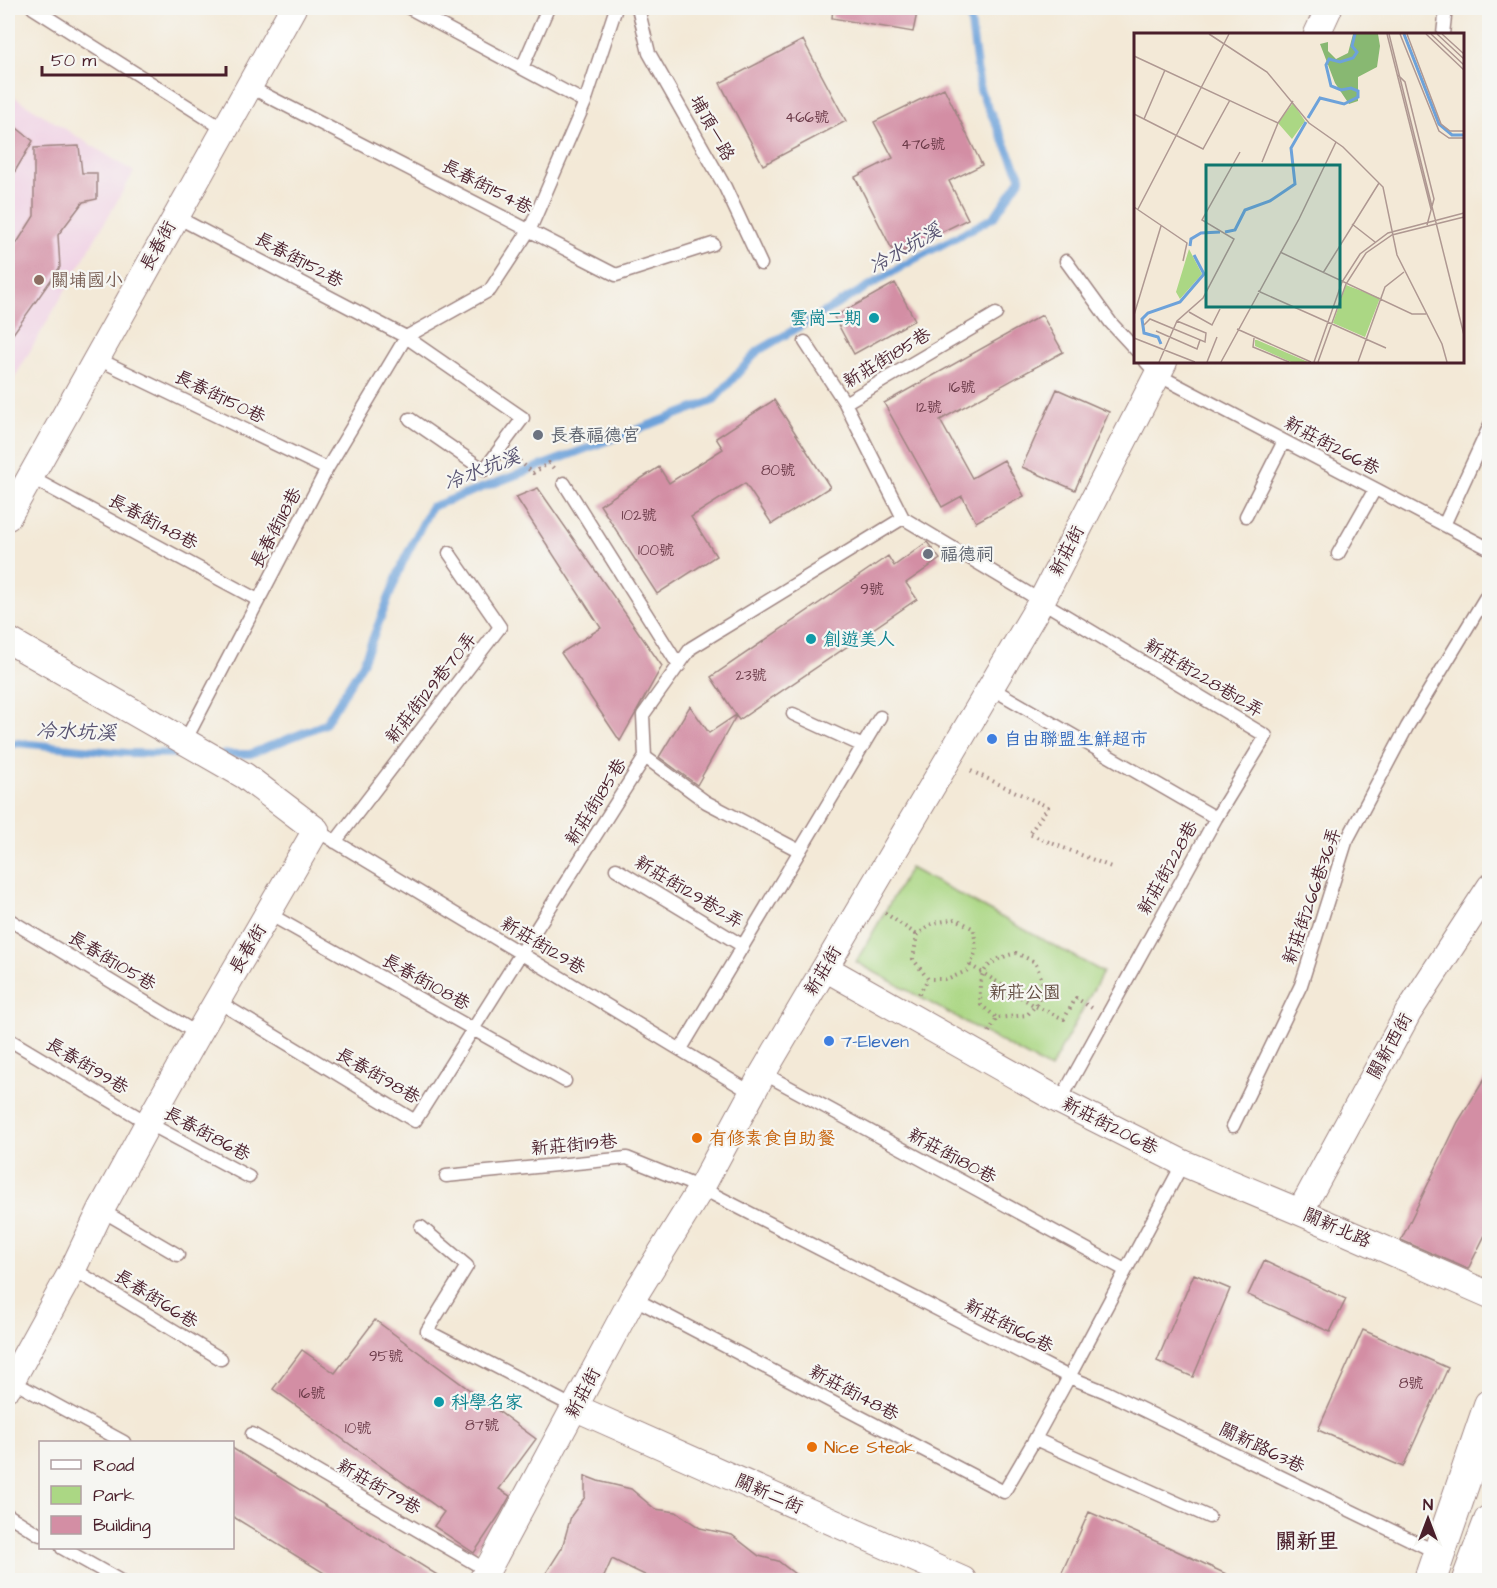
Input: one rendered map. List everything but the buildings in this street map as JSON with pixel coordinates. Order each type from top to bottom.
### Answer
[{"type":"street","name":"長春街","points":[[8,517],[293,8]]},
{"type":"street","points":[[1317,33],[1329,8]]},
{"type":"street","name":"新莊街","points":[[485,1576],[633,1298],[702,1188],[758,1083],[1041,602],[1156,366]]},
{"type":"street","points":[[8,640],[245,776],[326,836]]},
{"type":"street","name":"長春街","points":[[9,1384],[73,1269],[101,1210],[148,1123],[217,1000],[269,914],[326,836]]},
{"type":"street","name":"關新西街","points":[[1300,1212],[1408,1013],[1490,886]]},
{"type":"street","name":"新莊街206巷","points":[[825,968],[1060,1101],[1184,1163]]},
{"type":"street","name":"關新北路","points":[[1184,1163],[1490,1295]]},
{"type":"street","points":[[1434,1567],[1490,1405]]},
{"type":"street","name":"關新二街","points":[[576,1408],[963,1581]]},
{"type":"street","points":[[1468,1581],[1490,1521]]},
{"type":"lane","points":[[33,8],[225,130]]},
{"type":"lane","points":[[410,8],[585,102]]},
{"type":"lane","points":[[522,68],[548,8]]},
{"type":"lane","points":[[406,337],[489,290],[530,229],[585,102],[616,8]]},
{"type":"lane","name":"埔頂一路","points":[[638,8],[650,53],[725,187],[761,264]]},
{"type":"lane","points":[[1443,33],[1446,8]]},
{"type":"lane","name":"長春街154巷","points":[[250,87],[616,275],[713,244]]},
{"type":"lane","name":"長春街152巷","points":[[175,216],[406,337],[523,418],[484,470],[410,419]]},
{"type":"lane","points":[[1066,261],[1111,323],[1134,348]]},
{"type":"lane","name":"新莊街185巷","points":[[522,954],[645,757],[643,715],[692,648],[903,518],[845,403],[996,314]]},
{"type":"lane","name":"長春街118巷","points":[[185,741],[327,469],[406,337]]},
{"type":"lane","points":[[805,342],[845,403]]},
{"type":"lane","name":"長春街150巷","points":[[96,358],[327,469]]},
{"type":"lane","name":"新莊街266巷","points":[[1156,366],[1284,441],[1490,549]]},
{"type":"lane","points":[[1444,525],[1490,425]]},
{"type":"lane","points":[[1246,516],[1284,441]]},
{"type":"lane","name":"長春街148巷","points":[[30,477],[258,600]]},
{"type":"lane","points":[[564,483],[679,666]]},
{"type":"lane","points":[[1338,554],[1375,489]]},
{"type":"lane","points":[[903,518],[1041,602]]},
{"type":"lane","name":"新莊街129巷70弄","points":[[326,836],[500,627],[449,553]]},
{"type":"lane","name":"新莊街266巷36弄","points":[[1233,1126],[1301,985],[1346,843],[1407,727],[1490,590]]},
{"type":"lane","name":"新莊街228巷12弄","points":[[1041,602],[1266,736],[1216,818]]},
{"type":"lane","name":"新莊街228巷","points":[[991,688],[1216,818],[1060,1101]]},
{"type":"lane","points":[[793,714],[863,746]]},
{"type":"lane","name":"新莊街129巷2弄","points":[[681,1049],[880,717]]},
{"type":"lane","points":[[645,757],[706,802],[800,851]]},
{"type":"lane","name":"新莊街129巷","points":[[326,836],[681,1049],[758,1083]]},
{"type":"lane","name":"新莊街129巷2弄","points":[[616,869],[743,946]]},
{"type":"lane","name":"長春街108巷","points":[[269,914],[565,1081]]},
{"type":"lane","name":"長春街105巷","points":[[8,919],[198,1034]]},
{"type":"lane","name":"長春街98巷","points":[[217,1000],[415,1121],[522,954]]},
{"type":"lane","name":"長春街99巷","points":[[8,1039],[148,1123]]},
{"type":"lane","name":"新莊街180巷","points":[[758,1083],[1125,1270]]},
{"type":"lane","name":"長春街86巷","points":[[148,1123],[249,1177]]},
{"type":"lane","name":"新莊街119巷","points":[[446,1176],[627,1158],[702,1188]]},
{"type":"lane","points":[[1184,1163],[1035,1439],[1209,1517]]},
{"type":"lane","name":"新莊街166巷","points":[[702,1188],[1069,1377]]},
{"type":"lane","points":[[101,1210],[178,1255]]},
{"type":"lane","points":[[421,1227],[467,1266],[427,1330],[576,1408]]},
{"type":"lane","name":"長春街66巷","points":[[73,1269],[221,1359]]},
{"type":"lane","name":"新莊街148巷","points":[[633,1298],[1004,1492],[1035,1439]]},
{"type":"lane","name":"關新路63巷","points":[[1069,1377],[1106,1392],[1434,1567]]},
{"type":"lane","points":[[9,1384],[120,1441]]},
{"type":"lane","name":"新莊街79巷","points":[[252,1434],[485,1576]]},
{"type":"lane","points":[[8,1515],[39,1534]]},
{"type":"lane","points":[[64,1549],[119,1581]]},
{"type":"path","points":[[522,462],[533,473],[549,463],[564,483]]},
{"type":"path","points":[[948,760],[1048,807],[1029,834],[1111,867]]},
{"type":"path","points":[[883,911],[917,934]]},
{"type":"path","points":[[956,919],[974,929],[976,951],[968,970],[949,979],[928,979],[914,959],[917,934],[933,923],[956,919]]},
{"type":"path","points":[[1016,953],[1035,962],[1043,981],[1041,1000],[1027,1015],[997,1018],[981,1005],[979,990],[983,975],[985,969],[996,959],[1016,953]]},
{"type":"path","points":[[970,965],[1035,1006],[1064,1019],[1076,998],[1096,1010]]},
{"type":"path","points":[[917,997],[928,979]]},
{"type":"path","points":[[986,1038],[997,1018]]},
{"type":"shaded area","name":"關埔國小","points":[[8,93],[134,172],[8,389]]},
{"type":"green space","name":"新莊公園","points":[[910,868],[1103,972],[1050,1069],[856,962]]},
{"type":"waterway","name":"冷水坑溪","points":[[224,754],[250,754],[325,724],[363,663],[402,564],[431,507],[713,401],[758,351],[913,260],[994,217],[1021,178],[980,90],[969,8]]},
{"type":"waterway","name":"冷水坑溪","points":[[8,746],[18,743],[126,753],[188,754]]},
{"type":"place","name":"關埔國小","points":[[39,280]]},
{"type":"place","name":"雲崗二期","points":[[874,318]]},
{"type":"place","name":"長春福德宮","points":[[538,435]]},
{"type":"place","name":"福德祠","points":[[928,554]]},
{"type":"place","name":"創遊美人","points":[[811,639]]},
{"type":"place","name":"自由聯盟生鮮超市","points":[[992,739]]},
{"type":"place","name":"7-Eleven","points":[[829,1041]]},
{"type":"place","name":"有修素食自助餐","points":[[697,1138]]},
{"type":"place","name":"科學名家","points":[[439,1402]]},
{"type":"place","name":"Nice Steak","points":[[812,1447]]},
{"type":"district","name":"關新里","points":[[1307,1541]]}]
